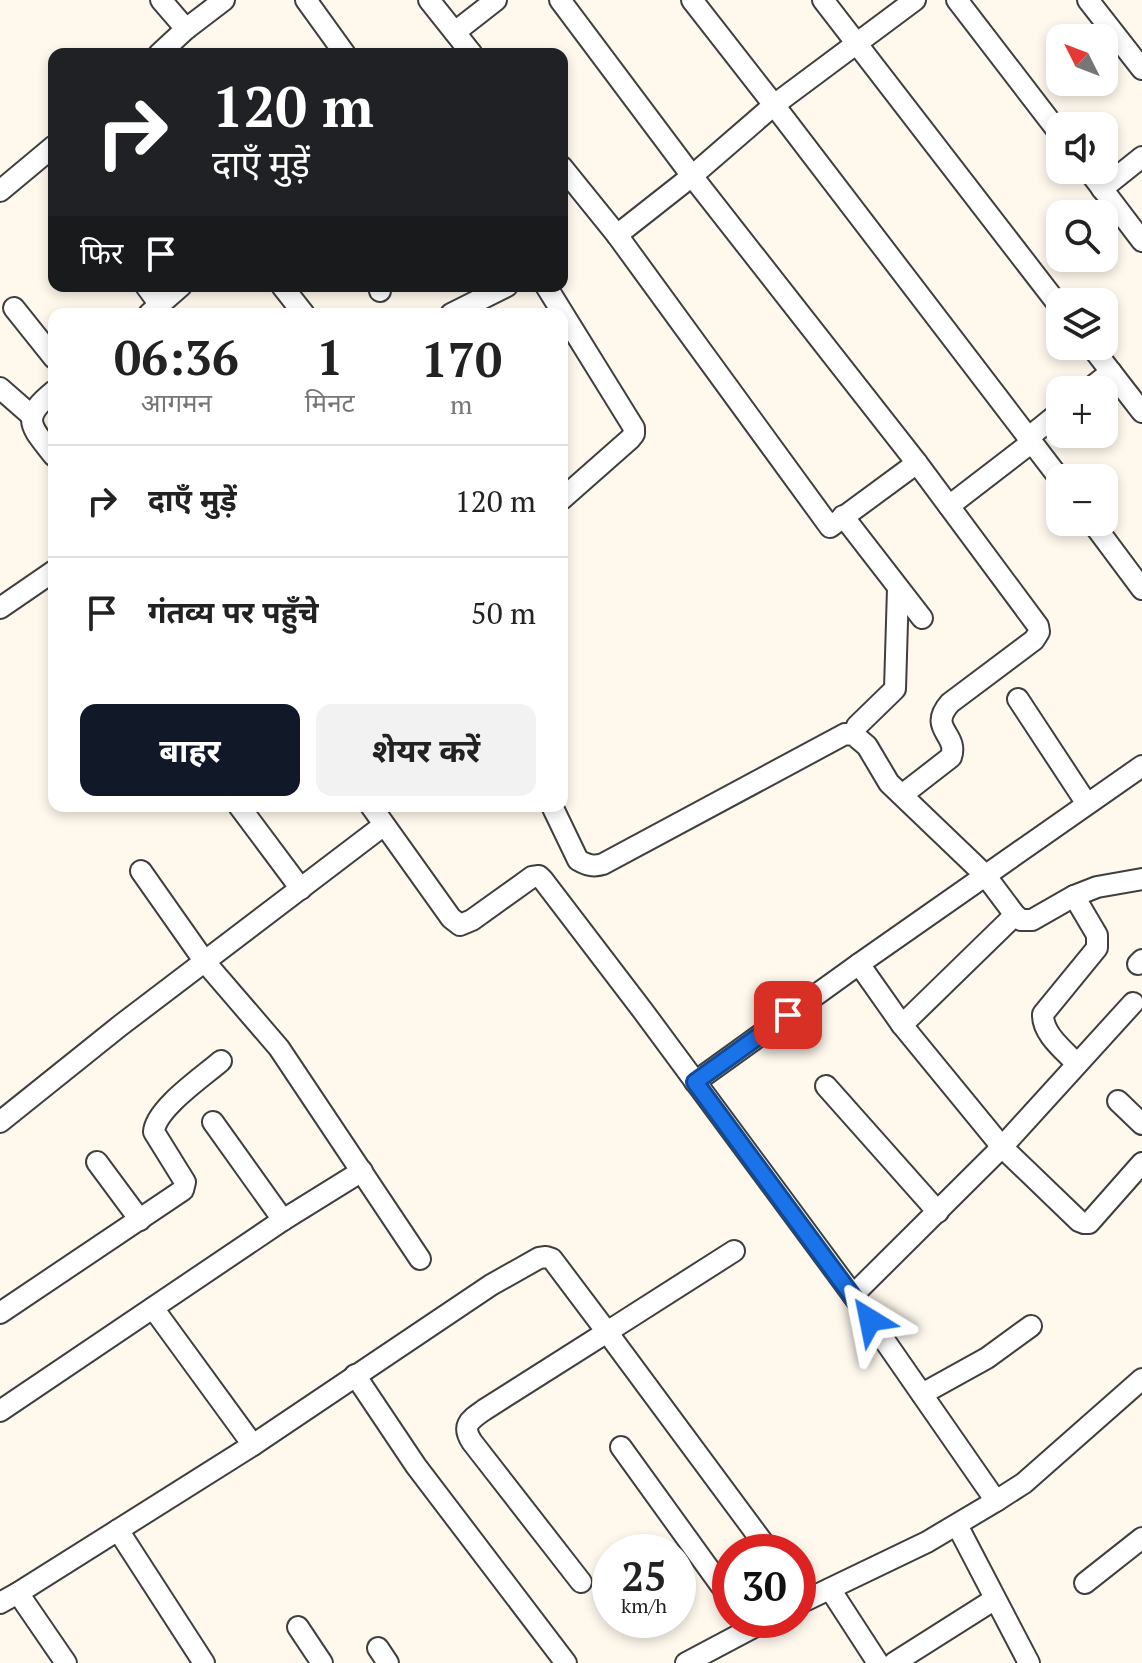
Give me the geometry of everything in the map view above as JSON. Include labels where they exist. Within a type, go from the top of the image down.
[{"type":"street","points":[[161,0],[186,29]]},
{"type":"street","points":[[165,48],[224,0]]},
{"type":"street","points":[[306,0],[341,48]]},
{"type":"street","points":[[429,0],[467,48]]},
{"type":"street","points":[[455,32],[496,0]]},
{"type":"street","points":[[560,0],[1034,619],[1039,632],[1034,640],[944,710],[941,724],[952,744],[951,757],[902,795]]},
{"type":"street","points":[[692,0],[1048,464]]},
{"type":"street","points":[[823,0],[1046,289]]},
{"type":"street","points":[[617,235],[774,105],[915,0]]},
{"type":"street","points":[[957,0],[1046,116]]},
{"type":"street","points":[[1088,0],[1142,69]]},
{"type":"street","points":[[0,191],[48,155]]},
{"type":"street","points":[[1102,189],[1142,157]]},
{"type":"street","points":[[568,177],[617,235],[830,527],[917,463]]},
{"type":"street","points":[[1098,184],[1142,241]]},
{"type":"street","points":[[155,308],[174,292]]},
{"type":"street","points":[[287,292],[299,308]]},
{"type":"street","points":[[463,308],[495,292]]},
{"type":"street","points":[[14,308],[48,350]]},
{"type":"street","points":[[568,322],[634,428],[634,434],[568,494]]},
{"type":"street","points":[[1102,360],[1142,412]]},
{"type":"street","points":[[1106,376],[1111,372]]},
{"type":"street","points":[[0,388],[32,416]]},
{"type":"street","points":[[48,396],[36,406],[32,416],[35,430],[48,448]]},
{"type":"street","points":[[949,506],[1046,425]]},
{"type":"street","points":[[843,516],[922,618]]},
{"type":"street","points":[[1102,536],[1142,589]]},
{"type":"street","points":[[0,608],[48,575]]},
{"type":"street","points":[[854,735],[857,726],[895,689],[898,588]]},
{"type":"street","points":[[1018,699],[1087,804]]},
{"type":"street","points":[[555,812],[578,860],[595,866],[603,864],[845,734],[854,735],[867,746],[889,783],[985,875],[1021,920],[1032,920],[1097,887],[1142,879]]},
{"type":"street","points":[[695,1082],[1142,766]]},
{"type":"street","points":[[243,812],[301,889]]},
{"type":"street","points":[[375,812],[451,918],[460,925],[472,920],[532,877],[539,876],[853,1295],[996,1501]]},
{"type":"street","points":[[0,1122],[109,1034],[384,825]]},
{"type":"street","points":[[141,871],[205,962],[279,1048],[420,1259]]},
{"type":"street","points":[[1074,896],[1097,935],[1097,948],[1043,1014],[1043,1022],[1077,1064]]},
{"type":"street","points":[[902,1025],[1015,915]]},
{"type":"street","points":[[859,964],[902,1025],[1002,1147],[1079,1221],[1089,1223],[1142,1163]]},
{"type":"street","points":[[853,1295],[1002,1147],[1133,1003]]},
{"type":"street","points":[[0,1313],[180,1193],[185,1182],[154,1132],[155,1123],[179,1097],[221,1061]]},
{"type":"street","points":[[826,1086],[938,1212]]},
{"type":"street","points":[[1118,1101],[1142,1124]]},
{"type":"street","points":[[213,1122],[283,1220]]},
{"type":"street","points":[[97,1162],[140,1220]]},
{"type":"street","points":[[0,1411],[283,1220],[362,1171]]},
{"type":"street","points":[[581,1582],[466,1434],[467,1427],[477,1415],[734,1251]]},
{"type":"street","points":[[66,1663],[9,1598],[253,1445],[491,1285],[539,1258],[552,1259],[757,1534]]},
{"type":"street","points":[[153,1308],[253,1445]]},
{"type":"street","points":[[922,1394],[987,1358],[1031,1326]]},
{"type":"street","points":[[355,1375],[416,1466],[566,1663]]},
{"type":"street","points":[[816,1593],[927,1542],[1024,1483],[1142,1379]]},
{"type":"street","points":[[621,1447],[712,1573]]},
{"type":"street","points":[[957,1525],[1029,1663]]},
{"type":"street","points":[[118,1530],[204,1663]]},
{"type":"street","points":[[1085,1583],[1142,1538]]},
{"type":"street","points":[[830,1589],[878,1663]]},
{"type":"street","points":[[894,1663],[995,1599]]},
{"type":"street","points":[[298,1627],[322,1663]]},
{"type":"street","points":[[689,1662],[730,1638]]},
{"type":"route","points":[[788,1015],[695,1082],[870,1320]]}]
